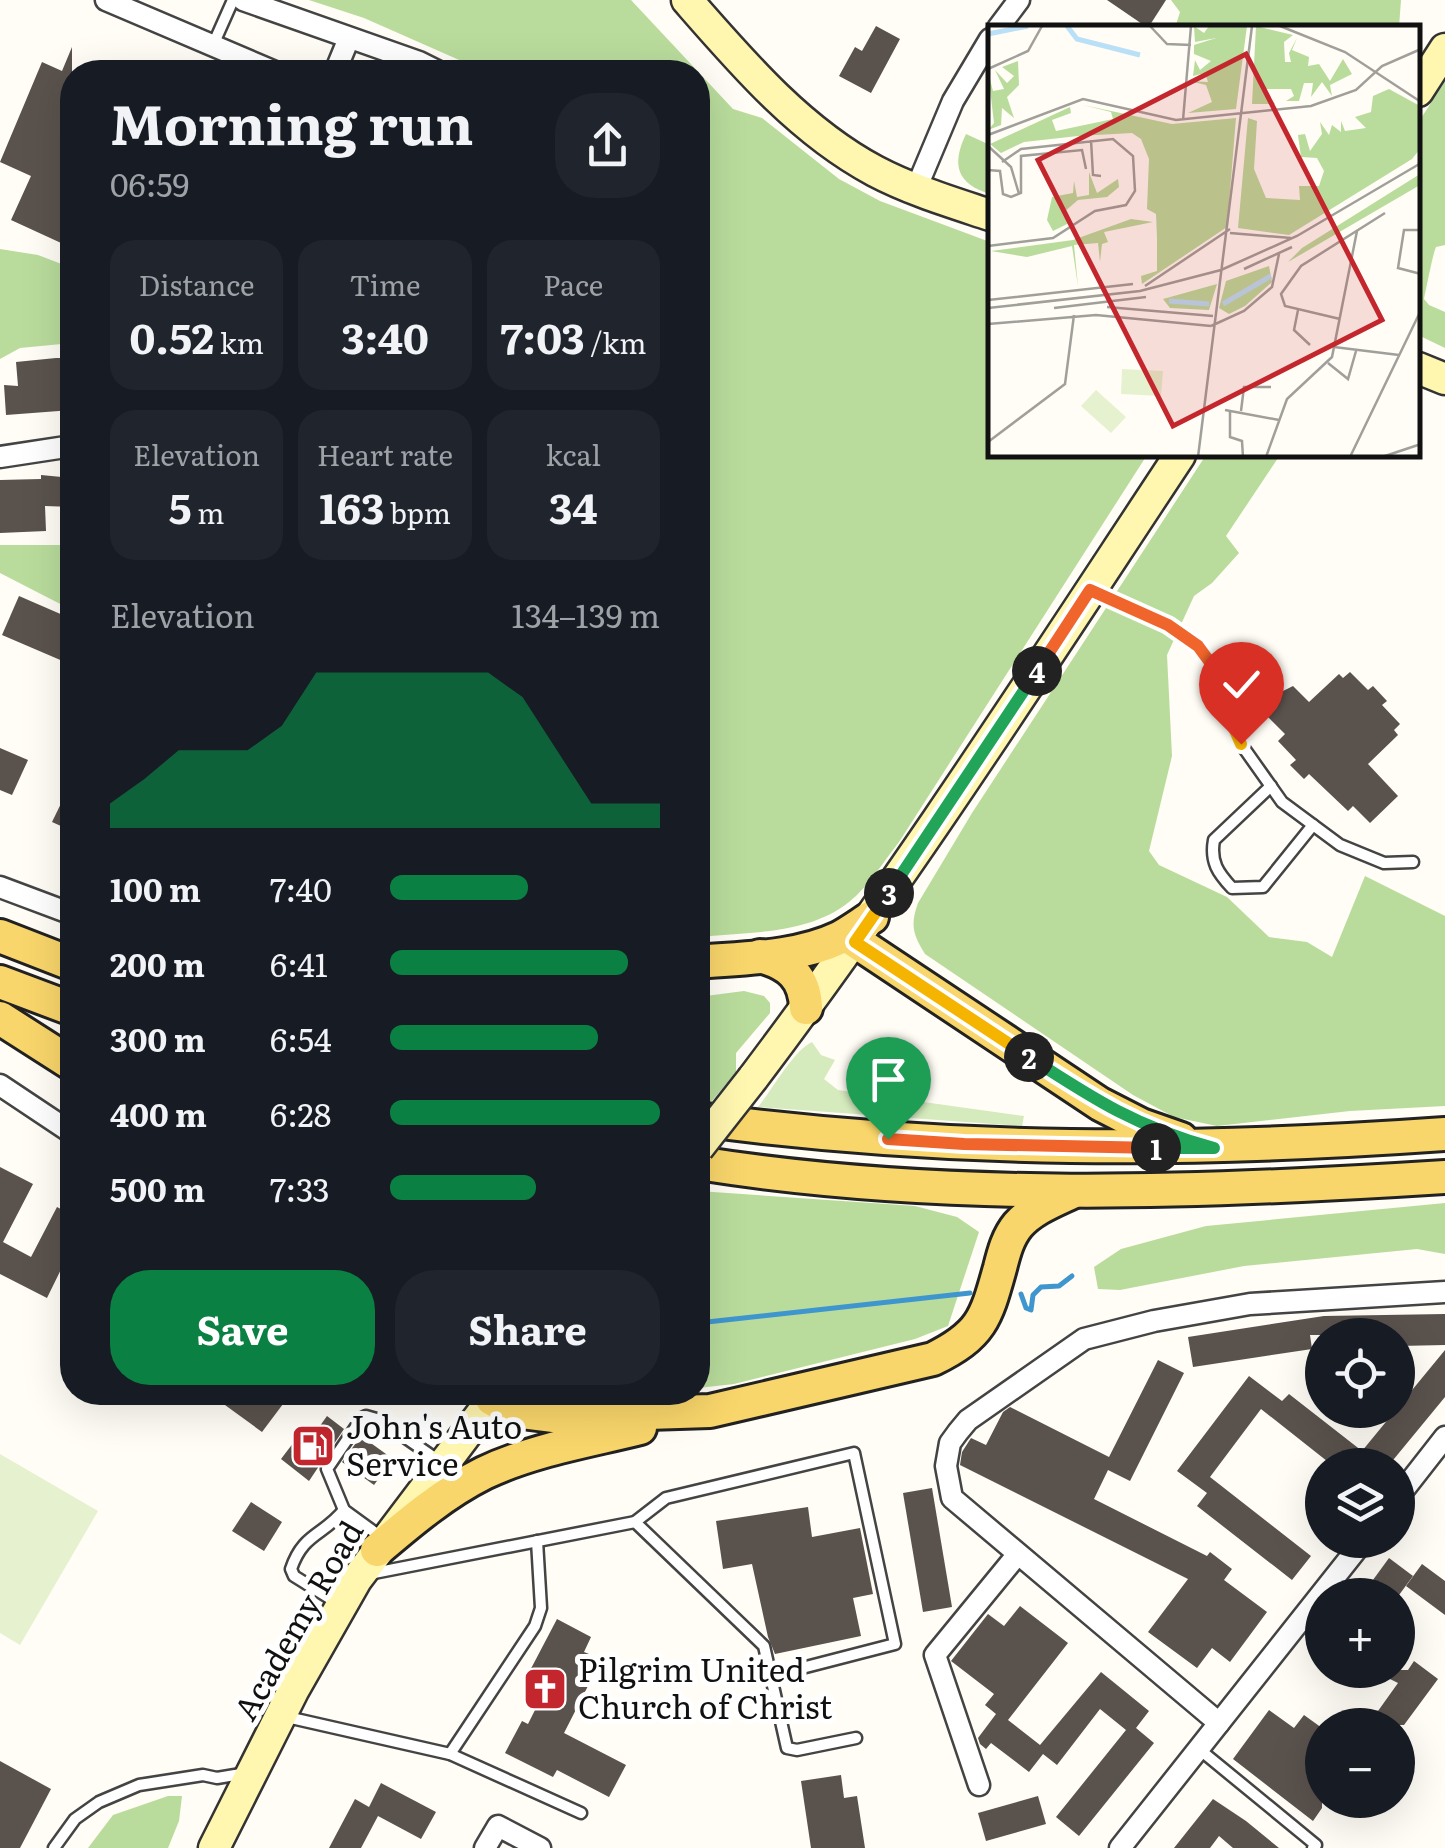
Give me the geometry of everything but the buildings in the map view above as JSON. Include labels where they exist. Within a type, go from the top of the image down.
[{"type":"main road","points":[[687,0],[735,55],[798,116],[849,155],[916,189],[988,215]]},
{"type":"main road","points":[[1420,88],[1445,49]]},
{"type":"main road","points":[[1420,369],[1445,379]]},
{"type":"main road","points":[[710,1133],[864,929],[1178,458]]},
{"type":"main road","points":[[710,961],[760,956],[864,929]]},
{"type":"main road","points":[[864,929],[1100,1104],[1141,1125],[1214,1148]]},
{"type":"main road","points":[[0,936],[60,959]]},
{"type":"main road","points":[[760,956],[786,965],[796,974],[806,991],[806,1008]]},
{"type":"main road","points":[[0,982],[60,1004]]},
{"type":"main road","points":[[0,1018],[60,1056]]},
{"type":"main road","points":[[710,1121],[813,1134],[964,1144],[1214,1148],[1445,1134]]},
{"type":"main road","points":[[710,1164],[940,1186],[1075,1191],[1190,1191],[1445,1176]]},
{"type":"main road","points":[[373,1555],[450,1493],[496,1468],[710,1411],[906,1368],[955,1348],[975,1332],[990,1302],[1014,1230],[1031,1213],[1075,1191]]},
{"type":"main road","name":"Academy Road","points":[[214,1848],[341,1605],[482,1405]]},
{"type":"main road","points":[[506,1405],[514,1410],[554,1416],[710,1411]]},
{"type":"main road","points":[[628,1405],[646,1413]]},
{"type":"street","points":[[106,0],[247,60]]},
{"type":"street","points":[[243,0],[412,60]]},
{"type":"street","points":[[1000,25],[1019,0]]},
{"type":"street","points":[[339,60],[348,38]]},
{"type":"street","points":[[916,189],[953,100],[988,42]]},
{"type":"street","points":[[0,456],[60,448]]},
{"type":"street","points":[[0,887],[60,910]]},
{"type":"street","points":[[0,1085],[60,1125]]},
{"type":"street","points":[[1219,1723],[952,1498],[946,1466],[950,1443],[968,1420],[1063,1352],[1108,1331],[1250,1304],[1445,1292]]},
{"type":"street","points":[[1415,1475],[1445,1437]]},
{"type":"street","points":[[980,1785],[935,1655],[1018,1555]]},
{"type":"street","points":[[1120,1848],[1350,1558]]},
{"type":"street","points":[[484,1848],[498,1826],[540,1848]]},
{"type":"lane","points":[[213,45],[233,0]]},
{"type":"lane","points":[[1090,590],[1168,625],[1198,646],[1223,680],[1227,712],[1241,744],[1282,802],[1340,844],[1384,863],[1413,862]]},
{"type":"lane","points":[[1271,786],[1214,840],[1216,871],[1232,888],[1263,887],[1313,825]]},
{"type":"lane","points":[[443,1464],[380,1420],[366,1416],[327,1469],[344,1510],[373,1555],[537,1541],[635,1522],[666,1498],[854,1454],[895,1644],[771,1676]]},
{"type":"lane","points":[[341,1605],[294,1576],[290,1569],[308,1536],[330,1528],[344,1510]]},
{"type":"lane","points":[[635,1522],[764,1646],[788,1748],[796,1750],[856,1738]]},
{"type":"lane","points":[[450,1754],[534,1626],[541,1608],[537,1541]]},
{"type":"lane","points":[[281,1716],[450,1754],[581,1813]]},
{"type":"lane","points":[[1199,1749],[1316,1845],[1313,1848]]},
{"type":"lane","points":[[54,1848],[74,1820],[99,1802],[139,1785],[253,1772]]},
{"type":"green space","points":[[309,0],[631,0],[687,60],[459,60],[364,18]]},
{"type":"green space","points":[[1171,0],[1401,0],[1399,25],[1176,25],[1180,12]]},
{"type":"green space","points":[[1445,81],[1445,245],[1436,247],[1424,299],[1445,312],[1445,348],[1420,336],[1420,120]]},
{"type":"green space","points":[[710,84],[733,109],[762,118],[839,179],[880,201],[988,241],[988,458],[1145,458],[899,842],[863,889],[833,913],[776,930],[710,936]]},
{"type":"green space","points":[[966,134],[988,144],[988,193],[970,185],[960,172],[961,145]]},
{"type":"green space","points":[[0,249],[38,255],[60,263],[60,344],[20,348],[0,359]]},
{"type":"green space","points":[[1204,458],[1278,458],[1226,536],[1239,553],[1212,583],[1194,596],[1167,655],[1172,756],[1149,851],[1159,865],[1227,897],[1269,937],[1307,942],[1332,957],[1365,876],[1445,916],[1445,1106],[1350,1111],[1217,1126],[1174,1117],[1133,1095],[925,954],[915,935],[918,903],[972,813]]},
{"type":"green space","points":[[0,545],[60,545],[60,604],[0,573]]},
{"type":"green space","points":[[744,991],[764,996],[770,1003],[770,1013],[736,1053],[736,1072],[711,1102],[710,1102],[710,995]]},
{"type":"green space","points":[[812,1042],[821,1055],[835,1060],[824,1079],[838,1090],[1024,1116],[1022,1126],[758,1107],[791,1062]]},
{"type":"green space","points":[[710,1192],[915,1206],[957,1217],[979,1232],[948,1326],[915,1339],[710,1387]]},
{"type":"green space","points":[[1445,1203],[1445,1254],[1417,1249],[1244,1266],[1120,1290],[1098,1289],[1094,1267],[1121,1249],[1206,1226]]},
{"type":"green space","points":[[0,1454],[98,1511],[20,1645],[0,1633]]},
{"type":"green space","points":[[168,1796],[182,1796],[179,1821],[168,1848],[88,1848],[113,1815]]},
{"type":"waterway","points":[[1021,1294],[1026,1308],[1031,1310],[1033,1295],[1041,1287],[1059,1286],[1072,1276]]},
{"type":"waterway","points":[[710,1322],[970,1293]]},
{"type":"place","name":"John's Auto Service","points":[[313,1446]]},
{"type":"place","name":"Pilgrim United Church of Christ","points":[[545,1689]]},
{"type":"route","points":[[888,1139],[1214,1148],[1141,1125],[1100,1104],[855,942],[1090,590],[1168,625],[1198,646],[1223,680],[1227,712],[1241,744]]}]
